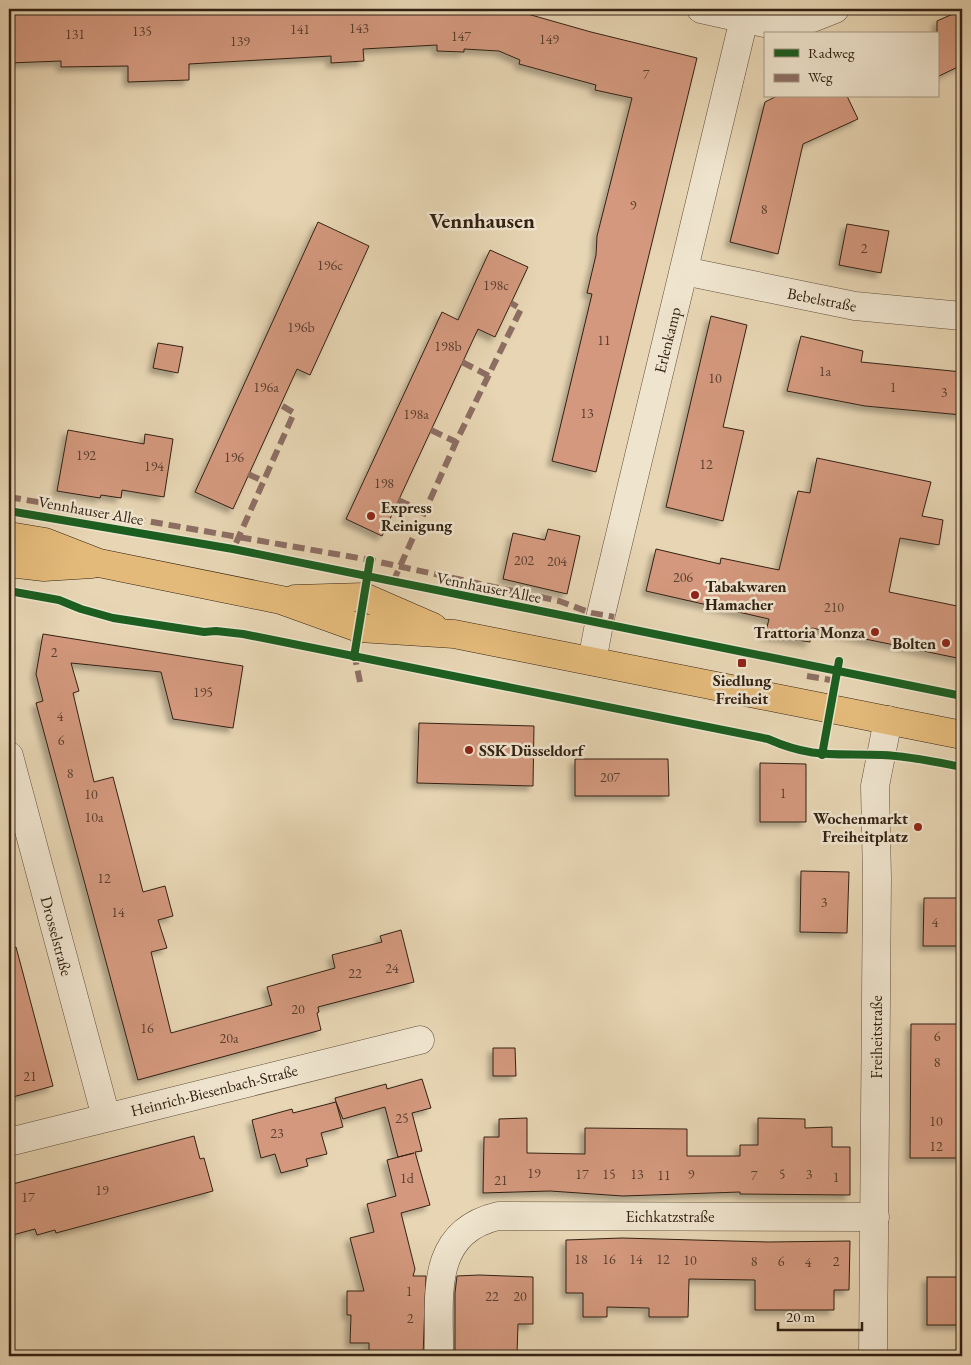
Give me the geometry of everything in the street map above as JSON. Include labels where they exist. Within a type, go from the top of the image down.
[{"type":"main road","points":[[9,536],[45,542],[99,563],[281,600],[359,628],[444,632],[962,735]]},
{"type":"main road","points":[[9,562],[44,567],[99,563]]},
{"type":"street","points":[[701,9],[769,24],[797,24],[834,9]]},
{"type":"street","name":"Erlenkamp","points":[[592,662],[603,605],[744,18]]},
{"type":"street","name":"Bebelstraße","points":[[684,271],[855,306],[962,316]]},
{"type":"street","name":"Freiheitstraße","points":[[873,1356],[877,888],[875,786],[888,720]]},
{"type":"street","name":"Drosselstraße","points":[[9,756],[106,1117]]},
{"type":"street","name":"Heinrich-Biesenbach-Straße","points":[[9,1142],[420,1040]]},
{"type":"street","name":"Eichkatzstraße","points":[[439,1356],[440,1270],[452,1243],[468,1229],[485,1219],[498,1216],[875,1217]]},
{"type":"building","points":[[54,9],[510,9],[591,32],[697,58],[596,472],[552,461],[592,294],[587,293],[596,255],[597,236],[632,98],[595,90],[596,85],[519,64],[520,60],[499,51],[464,49],[464,52],[437,51],[437,45],[363,49],[364,61],[331,63],[331,56],[189,64],[189,80],[128,82],[128,66],[61,67],[61,61],[9,63],[9,11]]},
{"type":"building","points":[[962,10],[962,65],[938,77],[938,32],[937,21]]},
{"type":"building","points":[[773,98],[848,98],[858,119],[803,144],[778,254],[730,242],[765,102]]},
{"type":"building","points":[[318,222],[369,246],[310,375],[297,369],[233,509],[195,492]]},
{"type":"building","points":[[847,224],[889,231],[881,273],[839,265]]},
{"type":"building","points":[[490,250],[528,267],[495,337],[478,329],[382,536],[346,519],[442,312],[458,320]]},
{"type":"building","points":[[711,316],[747,325],[723,427],[744,431],[723,521],[666,507]]},
{"type":"building","points":[[801,336],[863,351],[861,362],[962,372],[962,415],[865,406],[787,391]]},
{"type":"building","points":[[158,343],[183,347],[178,373],[153,368]]},
{"type":"building","points":[[68,430],[144,444],[145,434],[173,439],[164,497],[122,490],[121,498],[101,495],[100,498],[57,491]]},
{"type":"building","points":[[817,458],[931,482],[922,516],[943,520],[939,545],[900,538],[889,592],[962,607],[962,659],[812,628],[810,642],[765,635],[769,619],[646,591],[656,549],[720,564],[721,558],[779,570],[798,491],[810,493]]},
{"type":"building","points":[[548,529],[580,536],[567,594],[503,579],[513,533],[545,540]]},
{"type":"building","points":[[43,634],[243,666],[233,728],[173,719],[161,672],[71,663],[79,691],[73,693],[94,782],[113,777],[143,892],[165,886],[173,916],[158,920],[167,948],[151,952],[171,1033],[272,1005],[267,987],[335,968],[332,955],[382,942],[380,936],[401,930],[414,982],[318,1007],[319,1012],[317,1013],[321,1030],[138,1080],[36,703],[43,701],[36,674]]},
{"type":"building","points":[[419,723],[534,726],[533,786],[417,783]]},
{"type":"building","points":[[575,759],[668,759],[669,796],[575,796]]},
{"type":"building","points":[[760,763],[806,764],[806,822],[760,822]]},
{"type":"building","points":[[801,871],[849,872],[847,933],[800,932]]},
{"type":"building","points":[[924,898],[962,898],[962,946],[923,946]]},
{"type":"building","points":[[16,947],[53,1086],[9,1098],[9,948]]},
{"type":"building","points":[[911,1024],[962,1024],[962,1158],[910,1158]]},
{"type":"building","points":[[493,1048],[515,1048],[516,1076],[493,1076]]},
{"type":"building","points":[[422,1079],[431,1108],[412,1113],[422,1151],[415,1152],[430,1205],[401,1213],[415,1269],[413,1276],[426,1276],[423,1356],[369,1356],[369,1343],[350,1343],[351,1315],[347,1315],[347,1291],[364,1291],[350,1238],[374,1232],[367,1204],[396,1196],[387,1160],[414,1153],[398,1157],[385,1107],[343,1119],[335,1098],[386,1084],[387,1089]]},
{"type":"building","points":[[336,1102],[343,1127],[321,1133],[327,1154],[306,1159],[308,1166],[281,1173],[275,1154],[261,1158],[252,1120],[292,1109],[293,1113]]},
{"type":"building","points":[[527,1118],[527,1153],[585,1154],[585,1128],[687,1129],[687,1156],[740,1156],[740,1145],[758,1145],[758,1118],[805,1119],[805,1128],[832,1127],[832,1147],[850,1147],[850,1195],[740,1194],[740,1192],[623,1196],[550,1191],[483,1193],[484,1137],[499,1137],[499,1119]]},
{"type":"building","points":[[194,1136],[200,1159],[204,1158],[213,1191],[56,1233],[55,1230],[37,1235],[35,1229],[9,1236],[9,1185]]},
{"type":"building","points":[[622,1238],[768,1242],[850,1241],[849,1290],[834,1290],[834,1310],[755,1310],[755,1280],[689,1279],[688,1317],[649,1317],[649,1308],[607,1307],[607,1317],[583,1317],[583,1293],[566,1293],[566,1240]]},
{"type":"building","points":[[457,1276],[533,1277],[533,1324],[518,1324],[517,1354],[455,1354],[455,1293]]},
{"type":"building","points":[[927,1277],[962,1277],[962,1325],[927,1325]]},
{"type":"marked path","points":[[393,582],[456,442],[521,309],[511,303]]},
{"type":"marked path","points":[[462,362],[489,376]]},
{"type":"marked path","points":[[236,543],[294,413],[281,405]]},
{"type":"marked path","points":[[431,430],[456,442]]},
{"type":"marked path","points":[[248,474],[263,481]]},
{"type":"marked path","points":[[9,497],[370,560],[559,601],[591,613],[614,617]]},
{"type":"marked path","points":[[398,500],[425,512]]},
{"type":"marked path","points":[[354,653],[360,682]]},
{"type":"marked path","points":[[807,676],[836,681]]},
{"type":"cycle path","name":"Vennhauser Allee","points":[[9,511],[233,549],[962,696]]},
{"type":"cycle path","points":[[354,657],[370,560]]},
{"type":"cycle path","points":[[9,591],[59,600],[81,609],[113,618],[204,632],[216,631],[243,634],[768,739],[798,750],[824,754],[892,756],[962,767]]},
{"type":"cycle path","points":[[822,755],[839,661]]},
{"type":"place","name":"Express Reinigung","points":[[371,516]]},
{"type":"place","name":"Tabakwaren Hamacher","points":[[695,595]]},
{"type":"place","name":"Trattoria Monza","points":[[875,632]]},
{"type":"place","name":"Bolten","points":[[946,643]]},
{"type":"place","name":"Siedlung Freiheit","points":[[742,663]]},
{"type":"place","name":"SSK Düsseldorf","points":[[469,750]]},
{"type":"place","name":"Wochenmarkt Freiheitplatz","points":[[918,827]]},
{"type":"district","name":"Vennhausen","points":[[482,221]]}]
